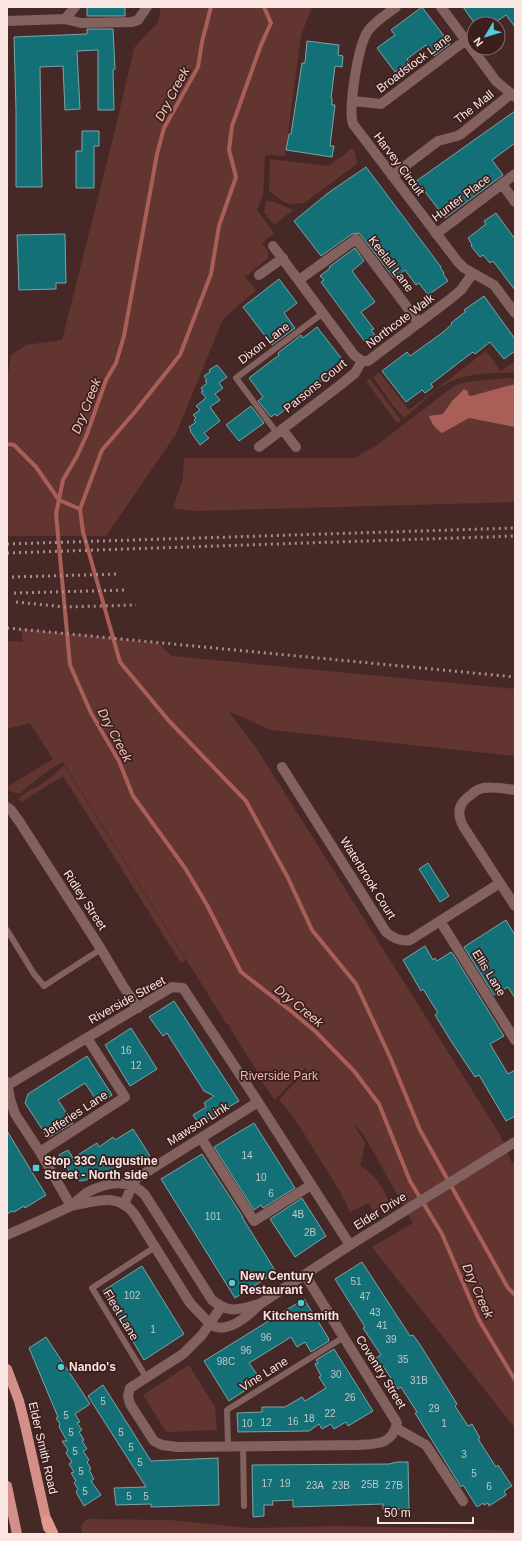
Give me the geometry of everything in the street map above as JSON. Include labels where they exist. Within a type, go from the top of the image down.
[{"type":"highway","points":[[47,1521],[53,1534]]},
{"type":"main road","name":"Elder Smith Road","points":[[7,1369],[19,1401],[49,1534]]},
{"type":"main road","points":[[7,1486],[17,1534]]},
{"type":"street","points":[[65,19],[75,7]]},
{"type":"street","points":[[7,21],[65,19],[81,23],[132,22],[138,20],[147,7]]},
{"type":"street","name":"Harvey Circuit","points":[[396,7],[372,26],[365,35],[360,51],[353,101],[351,118],[353,124],[458,262],[464,268],[494,285],[515,313]]},
{"type":"street","points":[[441,7],[466,40]]},
{"type":"street","name":"Broadstock Lane","points":[[353,101],[381,104],[466,40]]},
{"type":"street","points":[[478,56],[496,81],[513,95]]},
{"type":"street","name":"The Mall","points":[[392,176],[438,141],[458,136],[513,95]]},
{"type":"street","name":"Hunter Place","points":[[436,234],[515,174]]},
{"type":"street","points":[[502,184],[515,202]]},
{"type":"street","name":"Keelall Lane","points":[[299,280],[356,239],[420,323]]},
{"type":"street","name":"Northcote Walk","points":[[273,246],[354,355],[362,361],[368,361],[420,323],[455,295],[473,273]]},
{"type":"street","points":[[260,275],[282,258]]},
{"type":"street","name":"Parsons Court","points":[[259,446],[355,373],[362,361]]},
{"type":"street","name":"Parsons Court","points":[[280,431],[296,447]]},
{"type":"street","name":"Waterbrook Court","points":[[282,767],[386,932],[397,940],[410,940],[500,883]]},
{"type":"street","points":[[515,790],[489,787],[478,789],[462,802],[458,812],[463,826],[515,906]]},
{"type":"street","name":"Ridley Street","points":[[8,809],[102,949],[122,986],[138,1008]]},
{"type":"street","name":"Ellis Lane","points":[[440,921],[515,1040]]},
{"type":"street","name":"Riverside Street","points":[[7,1084],[172,987],[183,988],[350,1245]]},
{"type":"street","name":"Jefferies Lane","points":[[40,1152],[125,1097],[87,1038]]},
{"type":"street","points":[[7,1084],[15,1114],[40,1152],[71,1206]]},
{"type":"street","name":"Mawson Link","points":[[124,1205],[132,1185],[137,1178],[258,1102]]},
{"type":"street","points":[[201,1138],[254,1221],[311,1185]]},
{"type":"street","name":"Elder Drive","points":[[210,1324],[221,1328],[249,1315],[260,1304],[350,1245],[515,1142]]},
{"type":"street","points":[[71,1206],[88,1192],[117,1183],[132,1185],[139,1189],[145,1195],[212,1300],[221,1307]]},
{"type":"street","points":[[7,1235],[71,1206],[103,1200],[115,1200],[133,1212],[190,1303],[210,1324]]},
{"type":"street","name":"Coventry Street","points":[[221,1307],[202,1335],[183,1354],[130,1388],[128,1396],[130,1404],[154,1441],[162,1445],[177,1447],[376,1444],[384,1442],[390,1437],[396,1428],[397,1423],[305,1275]]},
{"type":"street","name":"Elder Drive","points":[[221,1307],[234,1310],[260,1304]]},
{"type":"street","points":[[396,1428],[426,1445],[463,1501]]},
{"type":"lane","name":"Dixon Lane","points":[[280,431],[236,378],[323,313]]},
{"type":"lane","points":[[7,930],[34,974],[44,986],[102,949]]},
{"type":"lane","name":"Fleet Lane","points":[[146,1377],[92,1288],[155,1247]]},
{"type":"lane","name":"Vine Lane","points":[[228,1446],[228,1410],[344,1337]]},
{"type":"lane","points":[[243,1446],[244,1506]]},
{"type":"green space","points":[[161,7],[312,7],[301,35],[285,156],[265,155],[263,196],[257,210],[274,233],[262,243],[268,251],[268,258],[245,277],[256,290],[223,319],[176,434],[106,536],[8,536],[7,381],[11,355],[26,345],[62,340],[134,48],[158,22]]},
{"type":"green space","points":[[352,148],[355,152],[357,164],[304,203],[291,204],[284,202],[269,191],[270,159],[328,166]]},
{"type":"green space","points":[[266,201],[275,202],[293,210],[274,225],[264,212]]},
{"type":"green space","points":[[486,351],[501,371],[515,361],[515,373],[477,374],[450,381],[432,393],[404,418],[391,403],[374,378],[374,376],[379,372],[409,410]]},
{"type":"green space","points":[[509,378],[515,378],[515,502],[194,511],[173,508],[183,478],[184,458],[354,458],[377,445],[454,386],[466,382]]},
{"type":"green space","points":[[370,379],[401,420],[397,423],[366,381]]},
{"type":"green space","name":"Riverside Park","points":[[21,629],[158,643],[172,656],[515,689],[515,756],[271,730],[228,711],[257,749],[499,1133],[512,1163],[515,1162],[515,1428],[372,1247],[413,1223],[364,1135],[352,1122],[365,1143],[360,1166],[375,1177],[390,1203],[374,1212],[368,1203],[350,1212],[338,1189],[290,1112],[279,1100],[307,1069],[305,1068],[275,1100],[257,1075],[258,1073],[229,1025],[226,1023],[63,762],[50,769],[20,793],[9,791],[7,787],[53,759],[30,723],[7,729],[7,641],[23,642]]},
{"type":"green space","points":[[64,765],[186,960],[181,963],[63,776],[21,802],[19,799],[46,781]]},
{"type":"green space","points":[[189,1365],[215,1407],[217,1430],[166,1432],[143,1395]]},
{"type":"green space","points":[[87,1519],[169,1520],[249,1528],[335,1526],[442,1528],[515,1531],[515,1534],[82,1534],[81,1526]]},
{"type":"shaded area","points":[[515,384],[515,427],[469,418],[442,433],[434,426],[430,419],[429,416],[443,414],[452,401],[464,389],[468,391],[468,395],[471,396]]},
{"type":"building","points":[[87,7],[125,7],[125,16],[87,16]]},
{"type":"building","points":[[422,7],[450,44],[434,56],[426,45],[407,59],[409,62],[395,72],[377,48],[395,35],[391,30]]},
{"type":"building","points":[[463,7],[515,7],[515,27],[506,15],[469,16]]},
{"type":"building","points":[[87,29],[113,29],[115,69],[113,70],[114,110],[98,110],[98,50],[77,51],[80,109],[65,110],[63,66],[40,67],[42,187],[16,187],[14,37],[87,34]]},
{"type":"building","points":[[307,41],[339,45],[338,55],[343,56],[342,67],[335,66],[331,98],[332,105],[335,105],[330,146],[334,146],[332,157],[286,150],[289,134],[291,134],[302,63],[305,63]]},
{"type":"building","points":[[515,111],[515,143],[492,160],[503,175],[445,218],[423,189],[421,190],[415,182]]},
{"type":"building","points":[[82,131],[99,131],[99,146],[94,146],[94,188],[76,188],[76,151],[82,151]]},
{"type":"building","points":[[366,167],[441,267],[444,273],[443,274],[448,281],[428,295],[419,283],[416,285],[405,270],[394,278],[359,233],[352,234],[321,256],[294,221],[328,193]]},
{"type":"building","points":[[496,213],[515,239],[515,290],[493,261],[490,263],[483,255],[480,257],[471,246],[472,245],[468,238],[486,224],[484,221]]},
{"type":"building","points":[[65,234],[66,283],[56,283],[56,289],[19,290],[17,235]]},
{"type":"building","points":[[355,248],[364,261],[352,271],[375,302],[361,312],[374,329],[371,330],[378,339],[368,346],[321,282],[324,280],[320,276],[330,268],[329,267]]},
{"type":"building","points":[[279,279],[297,303],[284,313],[295,328],[272,345],[243,307]]},
{"type":"building","points":[[484,296],[515,339],[515,351],[504,359],[490,342],[475,354],[473,352],[431,384],[433,387],[425,393],[422,390],[406,402],[382,371],[407,352],[410,356],[442,333],[452,324],[451,323],[465,312],[464,310]]},
{"type":"building","points":[[317,327],[345,363],[292,402],[293,403],[277,416],[275,414],[271,417],[258,401],[263,397],[249,378],[279,355],[278,353],[301,335],[303,338]]},
{"type":"building","points":[[217,365],[227,377],[219,383],[223,388],[215,394],[220,400],[210,407],[220,421],[204,433],[209,438],[200,445],[190,431],[191,430],[189,427],[196,422],[194,420],[196,418],[193,415],[200,410],[196,406],[206,398],[201,392],[203,391],[201,388],[207,383],[204,376],[210,372],[209,370]]},
{"type":"building","points":[[251,406],[264,423],[239,441],[226,425]]},
{"type":"building","points":[[428,863],[449,896],[440,902],[419,869]]},
{"type":"building","points":[[506,920],[515,935],[515,998],[508,987],[494,995],[464,947]]},
{"type":"building","points":[[425,946],[433,960],[435,958],[437,961],[451,952],[453,954],[504,1036],[490,1044],[508,1074],[515,1070],[515,1116],[506,1121],[479,1075],[475,1077],[451,1041],[435,1015],[438,1013],[423,989],[421,991],[403,960]]},
{"type":"building","points":[[174,1001],[239,1101],[199,1124],[193,1115],[206,1107],[204,1103],[214,1096],[204,1091],[167,1033],[163,1036],[149,1017]]},
{"type":"building","points":[[131,1028],[157,1069],[130,1086],[105,1045]]},
{"type":"building","points":[[87,1056],[112,1095],[99,1104],[85,1083],[58,1100],[73,1123],[48,1138],[25,1103],[28,1094]]},
{"type":"building","points":[[254,1123],[295,1188],[263,1208],[261,1205],[254,1210],[214,1147]]},
{"type":"building","points":[[133,1129],[150,1156],[86,1180],[80,1181],[73,1177],[59,1155],[68,1150],[73,1158],[97,1143],[99,1147],[113,1137],[115,1140]]},
{"type":"building","points":[[7,1131],[46,1195],[25,1208],[24,1206],[7,1214]]},
{"type":"building","points":[[202,1154],[243,1217],[276,1272],[235,1298],[161,1179]]},
{"type":"building","points":[[302,1198],[326,1236],[295,1257],[270,1219]]},
{"type":"building","points":[[362,1262],[410,1336],[413,1335],[419,1343],[457,1404],[455,1406],[468,1426],[472,1424],[480,1438],[478,1439],[496,1467],[498,1465],[512,1486],[504,1491],[506,1495],[489,1506],[488,1503],[484,1505],[483,1503],[477,1507],[463,1485],[461,1487],[415,1413],[417,1412],[401,1387],[398,1389],[376,1358],[381,1355],[363,1328],[365,1327],[335,1279]]},
{"type":"building","points":[[142,1266],[184,1334],[144,1360],[103,1291]]},
{"type":"building","points":[[304,1299],[329,1341],[311,1352],[305,1342],[297,1347],[291,1337],[249,1363],[261,1380],[229,1401],[204,1361]]},
{"type":"building","points":[[46,1337],[90,1404],[75,1414],[80,1422],[77,1423],[82,1430],[79,1432],[84,1440],[82,1441],[87,1449],[83,1451],[89,1460],[87,1462],[91,1469],[89,1470],[94,1479],[91,1481],[101,1495],[84,1506],[76,1492],[78,1489],[74,1483],[76,1481],[71,1473],[74,1472],[69,1464],[72,1462],[66,1453],[68,1450],[62,1441],[67,1441],[59,1427],[60,1424],[56,1418],[58,1417],[29,1348]]},
{"type":"building","points":[[334,1349],[373,1411],[348,1426],[346,1422],[334,1429],[331,1424],[322,1429],[319,1424],[309,1431],[238,1432],[237,1413],[262,1412],[262,1407],[285,1407],[302,1397],[305,1401],[326,1388],[319,1377],[321,1376],[315,1364],[318,1363],[316,1360]]},
{"type":"building","points":[[103,1385],[151,1461],[218,1458],[219,1505],[151,1507],[151,1504],[116,1505],[114,1488],[146,1487],[88,1396]]},
{"type":"building","points":[[408,1462],[409,1509],[383,1509],[383,1504],[293,1507],[293,1500],[272,1501],[273,1505],[264,1505],[264,1516],[253,1517],[252,1465],[389,1464]]},
{"type":"waterway","name":"Dry Creek","points":[[211,7],[202,42],[198,67],[164,128],[157,154],[124,336],[116,363],[106,380],[87,434],[77,456],[63,480],[56,514],[70,665],[91,713],[119,761],[133,796],[185,868],[207,905],[241,972],[316,1032],[354,1071],[379,1104],[410,1181],[442,1234],[479,1320],[515,1380]]},
{"type":"waterway","name":"Dry Creek","points":[[264,7],[271,23],[261,45],[232,126],[229,150],[236,177],[219,226],[211,274],[180,355],[134,413],[102,450],[80,509],[83,532],[120,662],[169,721],[246,801],[288,878],[312,930],[356,984],[390,1057],[420,1130],[508,1288],[515,1295]]},
{"type":"waterway","points":[[7,444],[14,445],[36,467],[59,500],[80,509]]},
{"type":"railway","points":[[7,544],[515,528]]},
{"type":"railway","points":[[7,553],[515,536]]},
{"type":"railway","points":[[12,577],[119,574]]},
{"type":"railway","points":[[14,593],[128,590]]},
{"type":"railway","points":[[16,602],[65,607],[136,605]]},
{"type":"railway","points":[[7,628],[515,677]]},
{"type":"place","name":"Stop 33C Augustine Street - North side","points":[[36,1168]]},
{"type":"place","name":"New Century Restaurant","points":[[232,1283]]},
{"type":"place","name":"Kitchensmith","points":[[301,1303]]},
{"type":"place","name":"Nando's","points":[[61,1367]]}]
